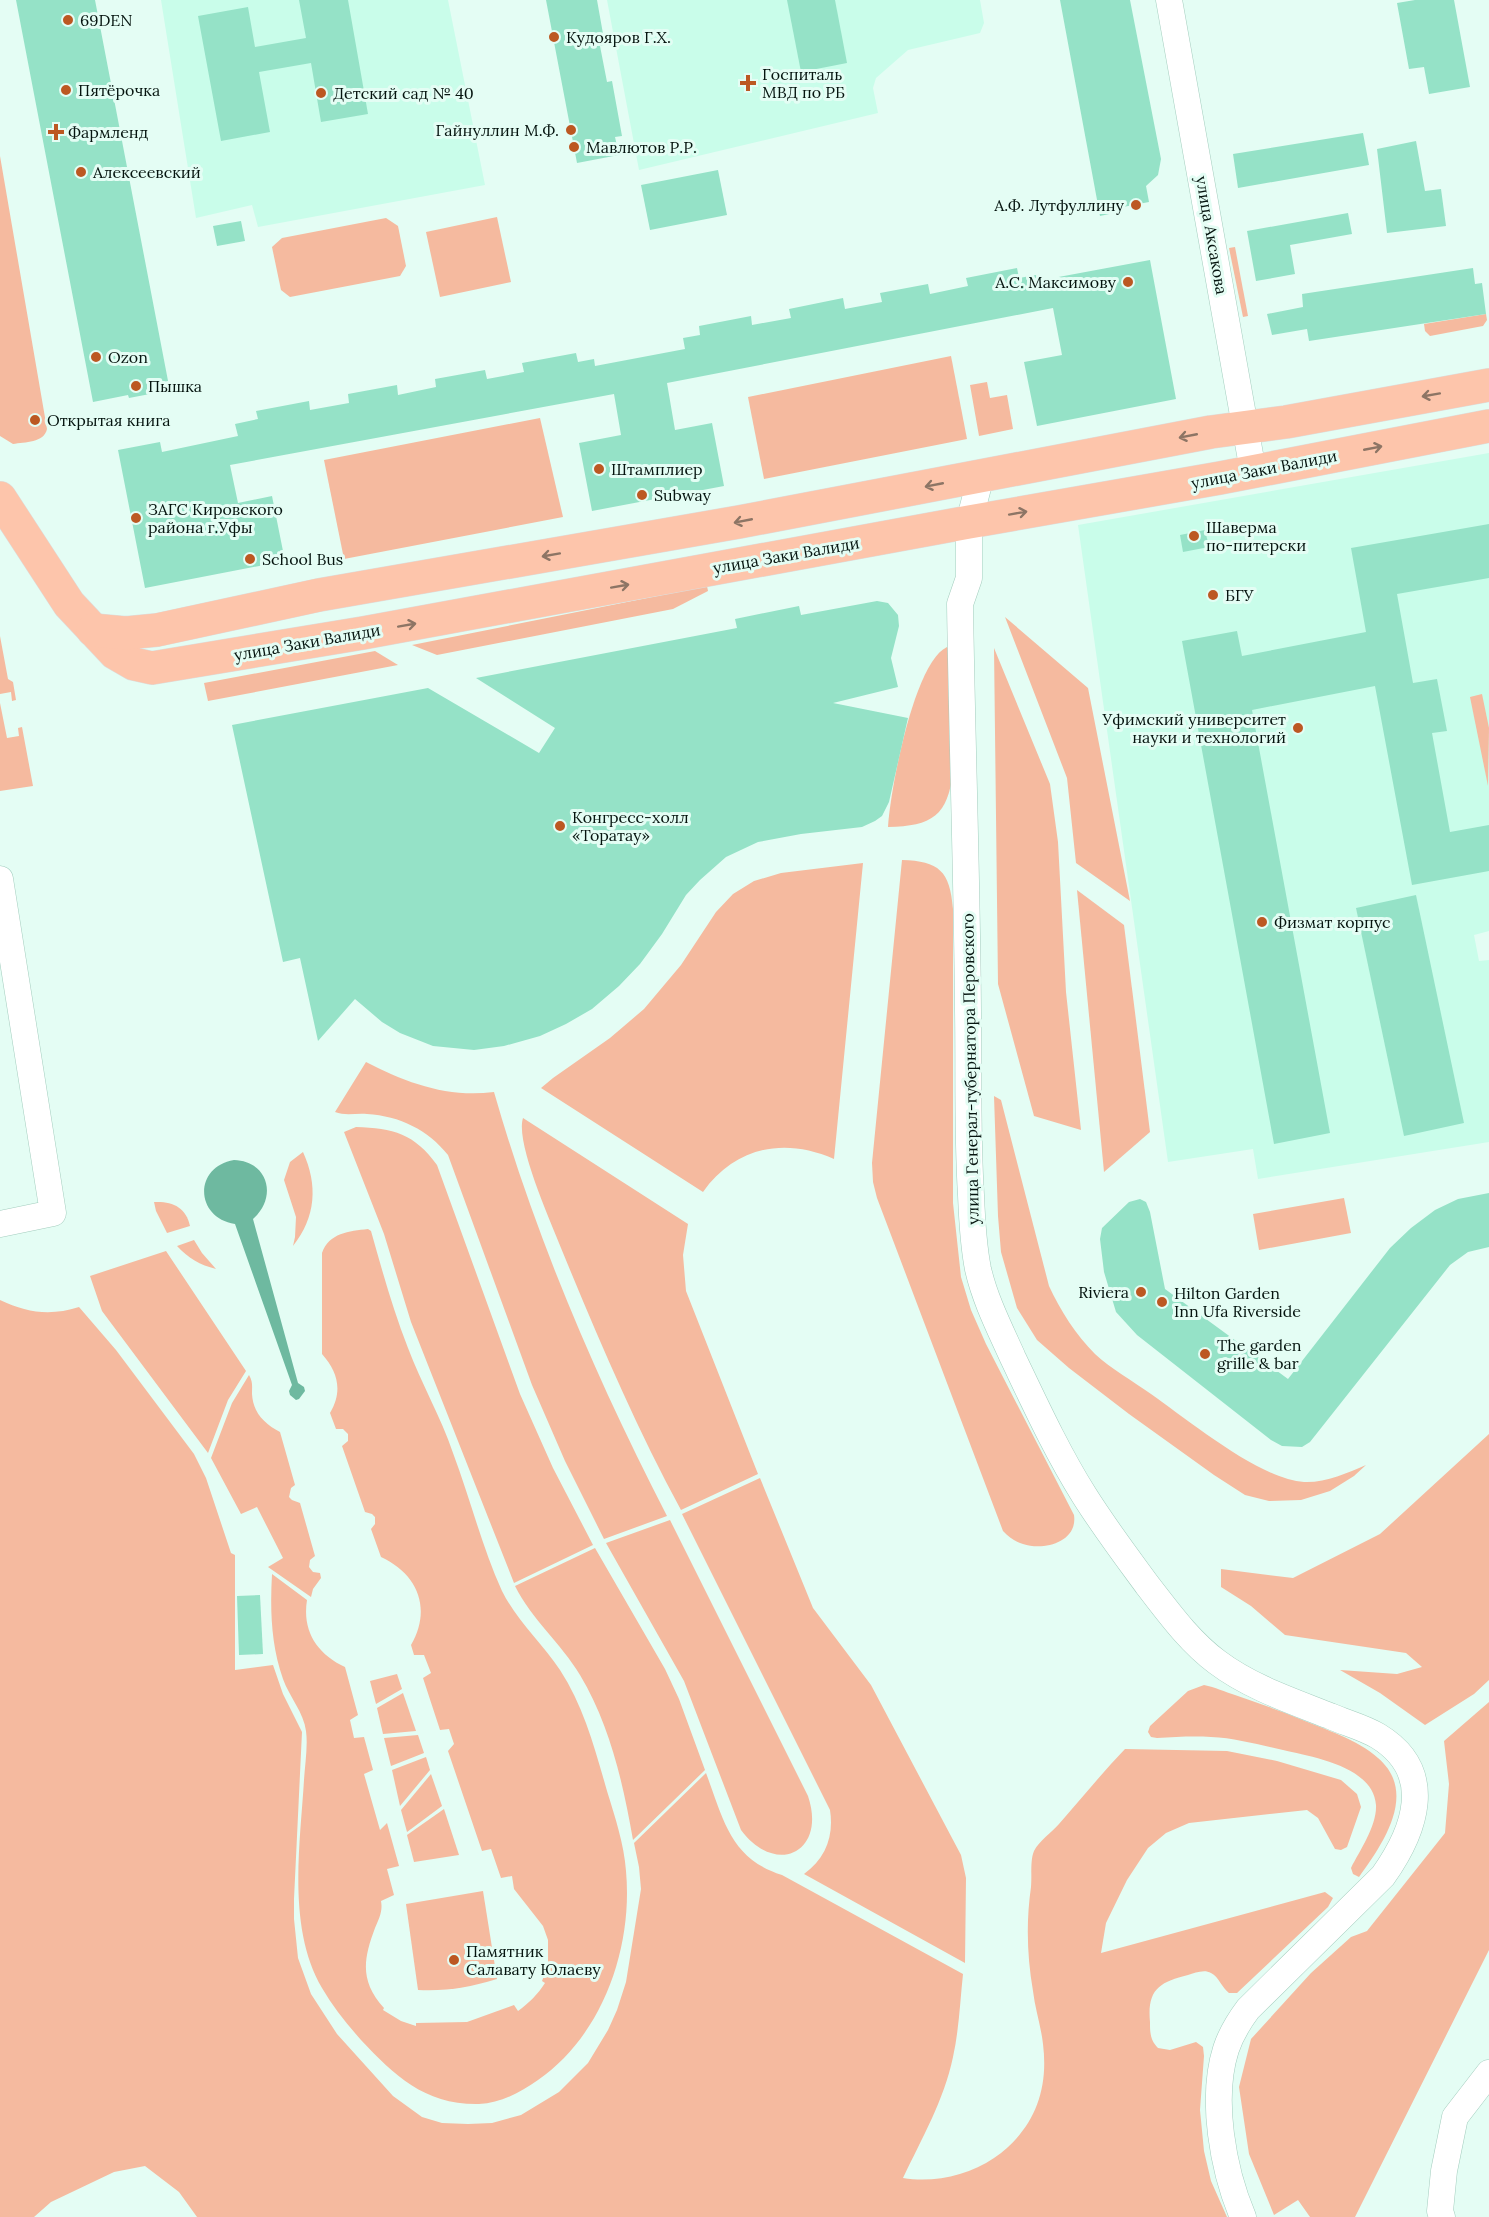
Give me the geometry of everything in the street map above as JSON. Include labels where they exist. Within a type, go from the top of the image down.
[{"type":"main road","points":[[93,630],[126,633],[156,630],[318,595],[739,522],[1211,432],[1246,428],[1489,385]]},
{"type":"main road","name":"улица Заки Валиди","points":[[0,498],[69,604],[125,660],[152,668],[363,633],[1220,478],[1489,426]]},
{"type":"street","name":"улица Аксакова","points":[[1169,0],[1253,471]]},
{"type":"street","name":"улица Генерал-губернатора Перовского","points":[[981,476],[969,522],[969,578],[960,604],[968,942],[969,1168],[974,1241],[984,1290],[1029,1392],[1069,1470],[1120,1549],[1188,1636],[1206,1654],[1235,1674],[1363,1728],[1387,1742],[1406,1763],[1416,1793],[1415,1808],[1409,1828],[1398,1853],[1383,1876],[1248,2009],[1232,2034],[1221,2072],[1220,2127],[1226,2167],[1244,2217]]},
{"type":"street","points":[[0,879],[53,1213],[0,1224]]},
{"type":"street","points":[[1442,2217],[1440,2211],[1444,2171],[1455,2116],[1489,2073]]},
{"type":"shaded area","name":"Детский сад № 40","points":[[161,0],[448,0],[485,185],[258,227],[252,205],[196,218]]},
{"type":"shaded area","name":"Госпиталь МВД по РБ","points":[[607,0],[980,0],[984,23],[980,33],[908,50],[876,78],[873,88],[878,113],[639,170]]},
{"type":"shaded area","points":[[0,156],[47,429],[45,434],[38,439],[13,444],[0,436]]},
{"type":"shaded area","points":[[497,217],[511,282],[440,297],[426,232]]},
{"type":"shaded area","points":[[386,218],[398,226],[406,266],[400,276],[290,297],[281,290],[272,247],[282,238]]},
{"type":"shaded area","points":[[1235,247],[1248,316],[1243,317],[1229,248]]},
{"type":"shaded area","points":[[1486,314],[1487,320],[1483,326],[1430,336],[1425,331],[1424,324]]},
{"type":"shaded area","points":[[951,356],[967,439],[764,479],[748,397]]},
{"type":"shaded area","points":[[987,382],[990,398],[1007,395],[1013,429],[979,436],[970,385]]},
{"type":"shaded area","points":[[540,418],[563,517],[344,559],[324,460]]},
{"type":"shaded area","name":"Уфимский университет науки и технологий","points":[[1489,453],[1489,931],[1474,935],[1479,961],[1489,960],[1489,1142],[1258,1179],[1253,1149],[1168,1162],[1078,525]]},
{"type":"shaded area","points":[[707,586],[708,591],[673,609],[437,655],[412,645]]},
{"type":"shaded area","points":[[1005,617],[1088,688],[1130,901],[1076,863],[1067,778]]},
{"type":"shaded area","points":[[0,636],[8,679],[13,682],[16,700],[12,701],[11,692],[0,694]]},
{"type":"shaded area","points":[[947,647],[949,649],[953,771],[947,799],[935,816],[927,821],[888,827],[893,786],[914,701],[924,676],[935,658]]},
{"type":"shaded area","points":[[994,648],[1050,784],[1058,842],[1066,992],[1081,1130],[1034,1116],[998,984]]},
{"type":"shaded area","points":[[375,651],[398,665],[208,701],[204,683]]},
{"type":"shaded area","points":[[1482,694],[1489,728],[1488,786],[1470,697]]},
{"type":"shaded area","points":[[0,703],[7,738],[19,736],[18,728],[22,727],[33,786],[0,791]]},
{"type":"shaded area","points":[[902,860],[934,866],[945,877],[949,885],[953,909],[953,1203],[961,1277],[971,1310],[986,1344],[1074,1515],[1071,1532],[1065,1538],[1049,1545],[1023,1544],[1012,1539],[1003,1531],[877,1198],[873,1182],[872,1163]]},
{"type":"shaded area","points":[[863,863],[834,1159],[815,1152],[797,1149],[762,1150],[730,1165],[703,1192],[541,1088],[610,1038],[644,1009],[681,965],[716,912],[733,894],[754,881],[781,873]]},
{"type":"shaded area","points":[[1077,890],[1124,925],[1150,1132],[1104,1172]]},
{"type":"shaded area","points":[[366,1062],[412,1082],[444,1091],[494,1092],[529,1201],[570,1308],[616,1413],[667,1516],[604,1539],[565,1461],[532,1385],[448,1155],[432,1138],[402,1121],[379,1115],[335,1112]]},
{"type":"shaded area","points":[[994,1096],[1001,1100],[1049,1286],[1069,1322],[1095,1354],[1204,1433],[1267,1471],[1287,1479],[1312,1482],[1336,1477],[1366,1465],[1354,1476],[1330,1491],[1301,1500],[1269,1501],[1245,1495],[1129,1414],[1037,1340],[1017,1308],[1001,1252]]},
{"type":"shaded area","points":[[523,1118],[688,1224],[683,1255],[686,1291],[758,1474],[681,1510],[618,1381],[535,1183],[524,1145]]},
{"type":"shaded area","points":[[356,1127],[381,1129],[402,1135],[420,1146],[437,1165],[520,1394],[553,1468],[593,1545],[514,1583],[411,1322],[384,1234],[344,1132]]},
{"type":"shaded area","points":[[303,1152],[311,1177],[312,1200],[306,1224],[293,1246],[296,1217],[284,1180],[290,1162]]},
{"type":"shaded area","points":[[234,1160],[246,1162],[255,1167],[262,1173],[266,1182],[265,1201],[253,1219],[298,1383],[304,1387],[305,1391],[296,1400],[290,1395],[292,1385],[235,1224],[222,1220],[206,1203],[204,1192],[211,1172]]},
{"type":"shaded area","points":[[1344,1198],[1351,1233],[1259,1250],[1253,1214]]},
{"type":"shaded area","points":[[154,1202],[177,1206],[185,1214],[190,1226],[167,1233]]},
{"type":"shaded area","points":[[368,1229],[371,1231],[403,1334],[448,1440],[502,1591],[515,1612],[560,1670],[582,1713],[616,1821],[625,1861],[627,1900],[624,1929],[609,1987],[596,2014],[580,2039],[561,2061],[525,2089],[495,2102],[460,2103],[427,2094],[412,2086],[386,2065],[345,2022],[322,1988],[311,1965],[300,1913],[299,1859],[307,1737],[305,1724],[283,1679],[276,1653],[271,1614],[272,1574],[307,1600],[307,1622],[314,1640],[319,1648],[335,1662],[345,1667],[358,1715],[350,1720],[354,1738],[364,1737],[373,1770],[364,1774],[380,1830],[387,1823],[399,1866],[387,1869],[394,1895],[381,1901],[380,1915],[366,1960],[367,1979],[376,1998],[384,2008],[383,2010],[401,2021],[416,2026],[416,2023],[467,2022],[514,2005],[518,2011],[545,1983],[542,1981],[548,1965],[548,1940],[543,1926],[514,1889],[512,1876],[501,1878],[491,1849],[482,1851],[448,1751],[454,1744],[449,1729],[440,1730],[423,1678],[431,1673],[424,1655],[414,1655],[411,1645],[420,1618],[418,1594],[404,1573],[381,1557],[371,1529],[375,1524],[375,1517],[365,1512],[342,1446],[348,1441],[348,1434],[343,1429],[336,1429],[330,1413],[336,1397],[337,1382],[332,1368],[322,1354],[322,1253],[329,1241],[340,1234]]},
{"type":"shaded area","points":[[194,1240],[216,1269],[195,1260],[177,1246]]},
{"type":"shaded area","points":[[166,1251],[246,1371],[228,1400],[208,1453],[102,1311],[90,1276]]},
{"type":"shaded area","points":[[0,1300],[39,1312],[59,1312],[79,1307],[116,1350],[194,1454],[206,1478],[231,1553],[235,1555],[235,1670],[273,1665],[283,1694],[302,1732],[294,1899],[298,1958],[311,1994],[337,2034],[393,2096],[422,2117],[442,2123],[468,2124],[492,2123],[521,2115],[559,2092],[588,2063],[608,2030],[626,1982],[641,1889],[634,1843],[706,1773],[731,1835],[751,1859],[963,1974],[957,2037],[949,2073],[932,2119],[903,2178],[926,2180],[962,2174],[994,2158],[1019,2136],[1035,2109],[1040,2094],[1044,2062],[1043,2044],[1028,1952],[1028,1913],[1034,1851],[1125,1749],[1227,1751],[1277,1761],[1341,1780],[1357,1794],[1361,1807],[1347,1847],[1341,1850],[1335,1849],[1318,1818],[1307,1810],[1189,1823],[1166,1833],[1148,1848],[1127,1880],[1106,1923],[1101,1953],[1325,1892],[1333,1898],[1328,1907],[1237,1993],[1229,1993],[1214,1975],[1202,1971],[1169,1981],[1157,1989],[1153,1995],[1150,2033],[1158,2048],[1170,2050],[1196,2042],[1203,2047],[1200,2110],[1204,2151],[1211,2181],[1227,2217],[197,2217],[179,2192],[145,2166],[114,2172],[51,2202],[34,2217],[0,2217]]},
{"type":"shaded area","points":[[249,1375],[257,1412],[269,1425],[280,1432],[295,1485],[291,1488],[289,1497],[300,1503],[315,1556],[310,1560],[309,1567],[313,1572],[320,1573],[321,1578],[313,1589],[311,1597],[268,1567],[283,1558],[257,1507],[241,1514],[211,1458],[232,1403]]},
{"type":"shaded area","points":[[1489,1434],[1489,1680],[1474,1694],[1425,1725],[1380,1693],[1340,1670],[1397,1674],[1422,1667],[1406,1653],[1285,1635],[1251,1606],[1221,1587],[1221,1569],[1293,1578],[1380,1534]]},
{"type":"shaded area","points":[[760,1478],[813,1608],[871,1685],[961,1855],[966,1878],[965,1963],[804,1874],[818,1861],[827,1846],[831,1829],[830,1810],[682,1514]]},
{"type":"shaded area","points":[[670,1520],[808,1796],[812,1815],[810,1832],[804,1844],[795,1852],[783,1855],[769,1852],[755,1844],[741,1830],[684,1681],[606,1543]]},
{"type":"shaded area","points":[[595,1548],[665,1669],[679,1699],[705,1770],[633,1840],[614,1755],[600,1714],[580,1675],[530,1610],[515,1586]]},
{"type":"shaded area","points":[[397,1674],[402,1689],[376,1704],[370,1681]]},
{"type":"shaded area","points":[[1204,1685],[1276,1710],[1361,1745],[1378,1758],[1390,1772],[1396,1787],[1396,1803],[1392,1819],[1386,1835],[1359,1877],[1353,1874],[1351,1868],[1371,1829],[1376,1805],[1372,1792],[1353,1772],[1324,1760],[1238,1740],[1204,1737],[1151,1737],[1148,1732],[1150,1726],[1188,1691]]},
{"type":"shaded area","points":[[403,1693],[416,1731],[383,1734],[377,1708]]},
{"type":"shaded area","points":[[1489,1702],[1489,1950],[1355,2217],[1310,2217],[1298,2200],[1274,2215],[1249,2154],[1239,2087],[1251,2039],[1311,1973],[1351,1937],[1367,1931],[1445,1833],[1449,1784],[1444,1741]]},
{"type":"shaded area","points":[[418,1735],[424,1753],[391,1766],[384,1738]]},
{"type":"shaded area","points":[[426,1757],[430,1770],[400,1806],[392,1770]]},
{"type":"shaded area","points":[[431,1774],[442,1806],[407,1832],[401,1810]]},
{"type":"shaded area","points":[[444,1809],[459,1855],[414,1862],[407,1835]]},
{"type":"shaded area","points":[[483,1891],[497,1979],[458,1988],[418,1990],[406,1904]]},
{"type":"building","points":[[16,0],[95,0],[169,386],[149,390],[150,394],[129,398],[128,395],[93,402]]},
{"type":"building","points":[[299,0],[348,0],[368,114],[321,122],[311,63],[259,72],[270,132],[221,141],[198,16],[248,7],[255,47],[306,38]]},
{"type":"building","points":[[546,0],[597,0],[605,45],[600,46],[607,82],[612,81],[622,136],[615,137],[619,155],[577,163]]},
{"type":"building","points":[[787,0],[835,0],[847,63],[801,72]]},
{"type":"building","points":[[1060,0],[1130,0],[1161,159],[1158,175],[1146,186],[1149,202],[1123,207],[1123,211],[1100,216]]},
{"type":"building","points":[[1415,0],[1454,0],[1470,87],[1429,94],[1424,67],[1409,69],[1397,3]]},
{"type":"building","points":[[1363,133],[1369,165],[1238,188],[1233,154]]},
{"type":"building","points":[[1416,141],[1425,191],[1441,189],[1446,226],[1387,233],[1377,149]]},
{"type":"building","points":[[718,170],[727,215],[650,230],[641,185]]},
{"type":"building","points":[[1348,213],[1352,234],[1290,245],[1295,274],[1256,281],[1247,231]]},
{"type":"building","points":[[241,221],[245,241],[217,246],[213,226]]},
{"type":"building","points":[[1150,260],[1176,399],[1037,426],[1024,362],[1062,355],[1053,308],[667,383],[675,430],[712,423],[724,486],[592,511],[579,443],[621,435],[614,394],[230,465],[238,503],[272,496],[285,561],[145,588],[118,450],[160,442],[162,452],[238,436],[235,424],[258,419],[256,411],[309,401],[310,410],[349,403],[348,394],[397,385],[398,395],[436,387],[435,379],[485,370],[487,379],[524,372],[522,363],[576,353],[578,362],[594,359],[595,366],[685,349],[683,338],[700,335],[699,326],[751,316],[752,325],[791,318],[789,309],[843,298],[845,309],[882,302],[880,293],[928,284],[930,294],[968,286],[966,278],[1017,268],[1019,278],[1036,275],[1037,281]]},
{"type":"building","points":[[1473,268],[1475,284],[1482,283],[1486,314],[1309,341],[1307,329],[1272,335],[1267,314],[1303,307],[1302,294]]},
{"type":"building","points":[[1489,524],[1489,578],[1397,594],[1413,683],[1437,679],[1447,731],[1432,733],[1450,832],[1489,825],[1489,871],[1412,885],[1375,686],[1252,710],[1330,1133],[1274,1144],[1182,641],[1237,631],[1242,656],[1366,632],[1351,548]]},
{"type":"building","points":[[1205,530],[1209,547],[1183,552],[1180,535]]},
{"type":"building","name":"Конгресс-холл «Торатау»","points":[[877,601],[888,603],[898,615],[899,626],[891,658],[898,687],[833,703],[908,718],[889,802],[882,816],[862,827],[758,842],[726,857],[686,895],[640,964],[619,986],[592,1009],[540,1036],[504,1046],[474,1050],[433,1046],[400,1033],[382,1022],[355,999],[318,1041],[300,958],[283,962],[232,725],[428,688],[539,753],[555,728],[476,678],[737,628],[735,619],[799,606],[801,615]]},
{"type":"building","points":[[1416,895],[1464,1123],[1404,1136],[1356,908]]},
{"type":"building","points":[[1489,1193],[1489,1247],[1468,1252],[1450,1265],[1310,1442],[1302,1447],[1282,1446],[1271,1440],[1137,1335],[1116,1312],[1104,1272],[1100,1239],[1102,1228],[1129,1202],[1140,1199],[1146,1202],[1165,1289],[1288,1379],[1390,1248],[1411,1228],[1435,1210],[1458,1199]]},
{"type":"building","points":[[260,1595],[263,1654],[239,1655],[237,1596]]},
{"type":"place","name":"69DEN","points":[[68,20]]},
{"type":"place","name":"Кудояров Г.Х.","points":[[554,37]]},
{"type":"place","name":"Госпиталь МВД по РБ","points":[[748,83]]},
{"type":"place","name":"Пятёрочка","points":[[66,90]]},
{"type":"place","name":"Детский сад № 40","points":[[321,93]]},
{"type":"place","name":"Гайнуллин М.Ф.","points":[[571,130]]},
{"type":"place","name":"Фармленд","points":[[56,132]]},
{"type":"place","name":"Мавлютов Р.Р.","points":[[574,147]]},
{"type":"place","name":"Алексеевский","points":[[81,172]]},
{"type":"place","name":"А.Ф. Лутфуллину","points":[[1136,205]]},
{"type":"place","name":"А.С. Максимову","points":[[1128,282]]},
{"type":"place","name":"Ozon","points":[[96,357]]},
{"type":"place","name":"Пышка","points":[[136,386]]},
{"type":"place","name":"Открытая книга","points":[[35,420]]},
{"type":"place","name":"Штамплиер","points":[[599,469]]},
{"type":"place","name":"Subway","points":[[642,495]]},
{"type":"place","name":"ЗАГС Кировского района г.Уфы","points":[[136,518]]},
{"type":"place","name":"Шаверма по-питерски","points":[[1194,536]]},
{"type":"place","name":"School Bus","points":[[250,559]]},
{"type":"place","name":"БГУ","points":[[1213,595]]},
{"type":"place","name":"Уфимский университет науки и технологий","points":[[1298,728]]},
{"type":"place","name":"Конгресс-холл «Торатау»","points":[[560,826]]},
{"type":"place","name":"Физмат корпус","points":[[1262,922]]},
{"type":"place","name":"Riviera","points":[[1141,1292]]},
{"type":"place","name":"Hilton Garden Inn Ufa Riverside","points":[[1162,1302]]},
{"type":"place","name":"The garden grille & bar","points":[[1205,1354]]},
{"type":"place","name":"Памятник Салавату Юлаеву","points":[[454,1960]]}]
